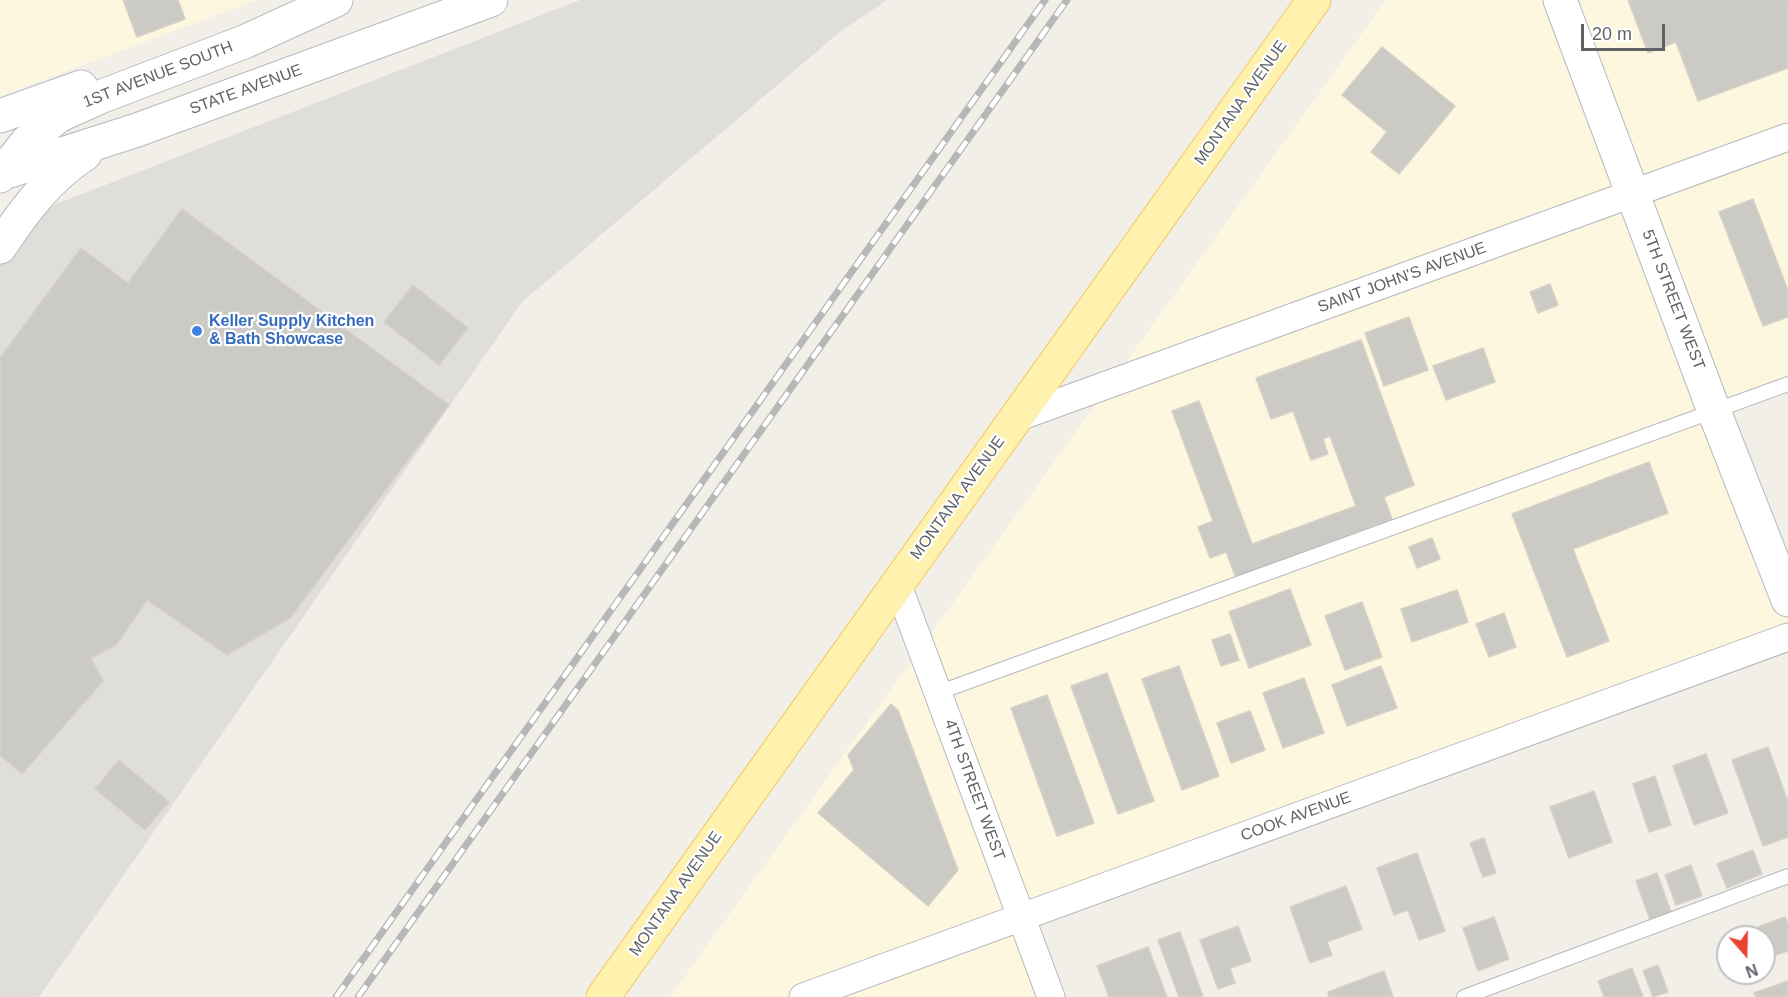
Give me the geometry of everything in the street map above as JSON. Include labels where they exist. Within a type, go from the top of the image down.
[{"type":"main road","points":[[1258,79],[1275,36],[1283,0]]},
{"type":"main road","name":"MONTANA AVENUE","points":[[603,997],[1314,0]]},
{"type":"street","points":[[0,116],[322,0]]},
{"type":"street","name":"1ST AVENUE SOUTH","points":[[1,175],[27,142],[58,116],[100,97],[244,42],[336,0]]},
{"type":"street","name":"STATE AVENUE","points":[[1,175],[111,138],[491,0]]},
{"type":"street","name":"5TH STREET WEST","points":[[1560,0],[1714,411],[1788,600]]},
{"type":"street","name":"SAINT JOHN'S AVENUE","points":[[1016,418],[1788,137]]},
{"type":"street","points":[[0,247],[22,213],[55,177],[80,157],[111,138]]},
{"type":"street","name":"4TH STREET WEST","points":[[897,583],[1051,997]]},
{"type":"street","name":"COOK AVENUE","points":[[803,997],[1788,637]]},
{"type":"lane","points":[[938,693],[1788,384]]},
{"type":"lane","points":[[1464,997],[1788,876]]},
{"type":"shaded area","points":[[0,0],[257,0],[0,96]]},
{"type":"shaded area","points":[[580,0],[887,0],[841,31],[522,302],[39,997],[0,997],[0,226]]},
{"type":"shaded area","points":[[1386,0],[1788,0],[1788,384],[1715,412],[1788,600],[1788,637],[1021,918],[1051,997],[670,997]]},
{"type":"building","points":[[123,0],[178,0],[185,19],[137,37]]},
{"type":"building","points":[[1628,0],[1788,0],[1788,68],[1698,101],[1676,42],[1648,53]]},
{"type":"building","points":[[1382,47],[1455,106],[1399,174],[1371,152],[1387,132],[1342,95]]},
{"type":"building","points":[[1753,199],[1788,290],[1788,317],[1763,326],[1719,212]]},
{"type":"building","points":[[182,209],[449,405],[290,618],[227,655],[147,600],[117,644],[91,658],[103,681],[22,774],[0,755],[0,358],[81,248],[128,283]]},
{"type":"building","points":[[1550,284],[1558,305],[1538,313],[1530,292]]},
{"type":"building","points":[[413,285],[468,328],[439,365],[384,322]]},
{"type":"building","points":[[1409,317],[1428,370],[1384,386],[1365,333]]},
{"type":"building","points":[[1361,340],[1414,485],[1384,497],[1392,519],[1236,578],[1226,552],[1210,558],[1198,527],[1213,521],[1172,411],[1199,401],[1252,544],[1356,506],[1330,436],[1323,439],[1328,454],[1311,460],[1293,411],[1271,419],[1256,378]]},
{"type":"building","points":[[1483,348],[1495,382],[1446,400],[1433,366]]},
{"type":"building","points":[[1649,462],[1668,513],[1573,549],[1609,641],[1567,657],[1512,514]]},
{"type":"building","points":[[1432,538],[1440,559],[1417,568],[1409,547]]},
{"type":"building","points":[[1290,589],[1311,645],[1249,668],[1229,612]]},
{"type":"building","points":[[1457,590],[1468,622],[1412,642],[1401,609]]},
{"type":"building","points":[[1362,602],[1382,657],[1345,670],[1325,616]]},
{"type":"building","points":[[1504,613],[1516,647],[1489,657],[1476,624]]},
{"type":"building","points":[[1230,634],[1239,660],[1221,666],[1212,640]]},
{"type":"building","points":[[1179,666],[1219,776],[1182,790],[1142,679]]},
{"type":"building","points":[[1381,666],[1397,708],[1347,726],[1332,685]]},
{"type":"building","points":[[1107,673],[1154,801],[1118,814],[1071,686]]},
{"type":"building","points":[[1304,678],[1324,733],[1283,748],[1263,693]]},
{"type":"building","points":[[1047,695],[1094,823],[1057,836],[1011,708]]},
{"type":"building","points":[[891,704],[898,710],[958,870],[928,906],[818,813],[854,770],[848,755]]},
{"type":"building","points":[[1250,711],[1265,750],[1231,763],[1217,723]]},
{"type":"building","points":[[1768,747],[1788,802],[1788,837],[1763,846],[1732,760]]},
{"type":"building","points":[[1706,754],[1728,813],[1694,825],[1673,766]]},
{"type":"building","points":[[119,760],[169,802],[145,830],[95,789]]},
{"type":"building","points":[[1655,776],[1671,825],[1649,832],[1633,784]]},
{"type":"building","points":[[1594,791],[1612,842],[1569,858],[1550,807]]},
{"type":"building","points":[[1484,838],[1496,873],[1483,877],[1470,843]]},
{"type":"building","points":[[1753,850],[1762,874],[1727,888],[1717,864]]},
{"type":"building","points":[[1417,853],[1445,931],[1419,940],[1408,910],[1394,915],[1377,868]]},
{"type":"building","points":[[1691,865],[1702,896],[1676,905],[1665,875]]},
{"type":"building","points":[[1657,873],[1671,912],[1650,920],[1636,881]]},
{"type":"building","points":[[1346,886],[1362,929],[1327,942],[1332,955],[1310,963],[1290,907]]},
{"type":"building","points":[[1494,917],[1509,959],[1478,971],[1463,928]]},
{"type":"building","points":[[1785,917],[1788,925],[1788,951],[1776,955],[1776,925],[1763,925]]},
{"type":"building","points":[[1238,926],[1251,961],[1230,968],[1235,983],[1218,989],[1200,940]]},
{"type":"building","points":[[1180,932],[1203,997],[1179,997],[1158,940]]},
{"type":"building","points":[[1148,947],[1167,997],[1109,997],[1097,966]]},
{"type":"building","points":[[1658,965],[1668,992],[1653,997],[1643,971]]},
{"type":"building","points":[[1632,968],[1643,997],[1604,997],[1598,981]]},
{"type":"building","points":[[1384,971],[1393,997],[1329,997],[1328,992]]},
{"type":"building","points":[[1788,981],[1788,997],[1756,997],[1754,993]]},
{"type":"railway","points":[[336,997],[1045,0]]},
{"type":"railway","points":[[358,997],[1067,0]]},
{"type":"place","name":"Keller Supply Kitchen & Bath Showcase","points":[[197,331]]}]
